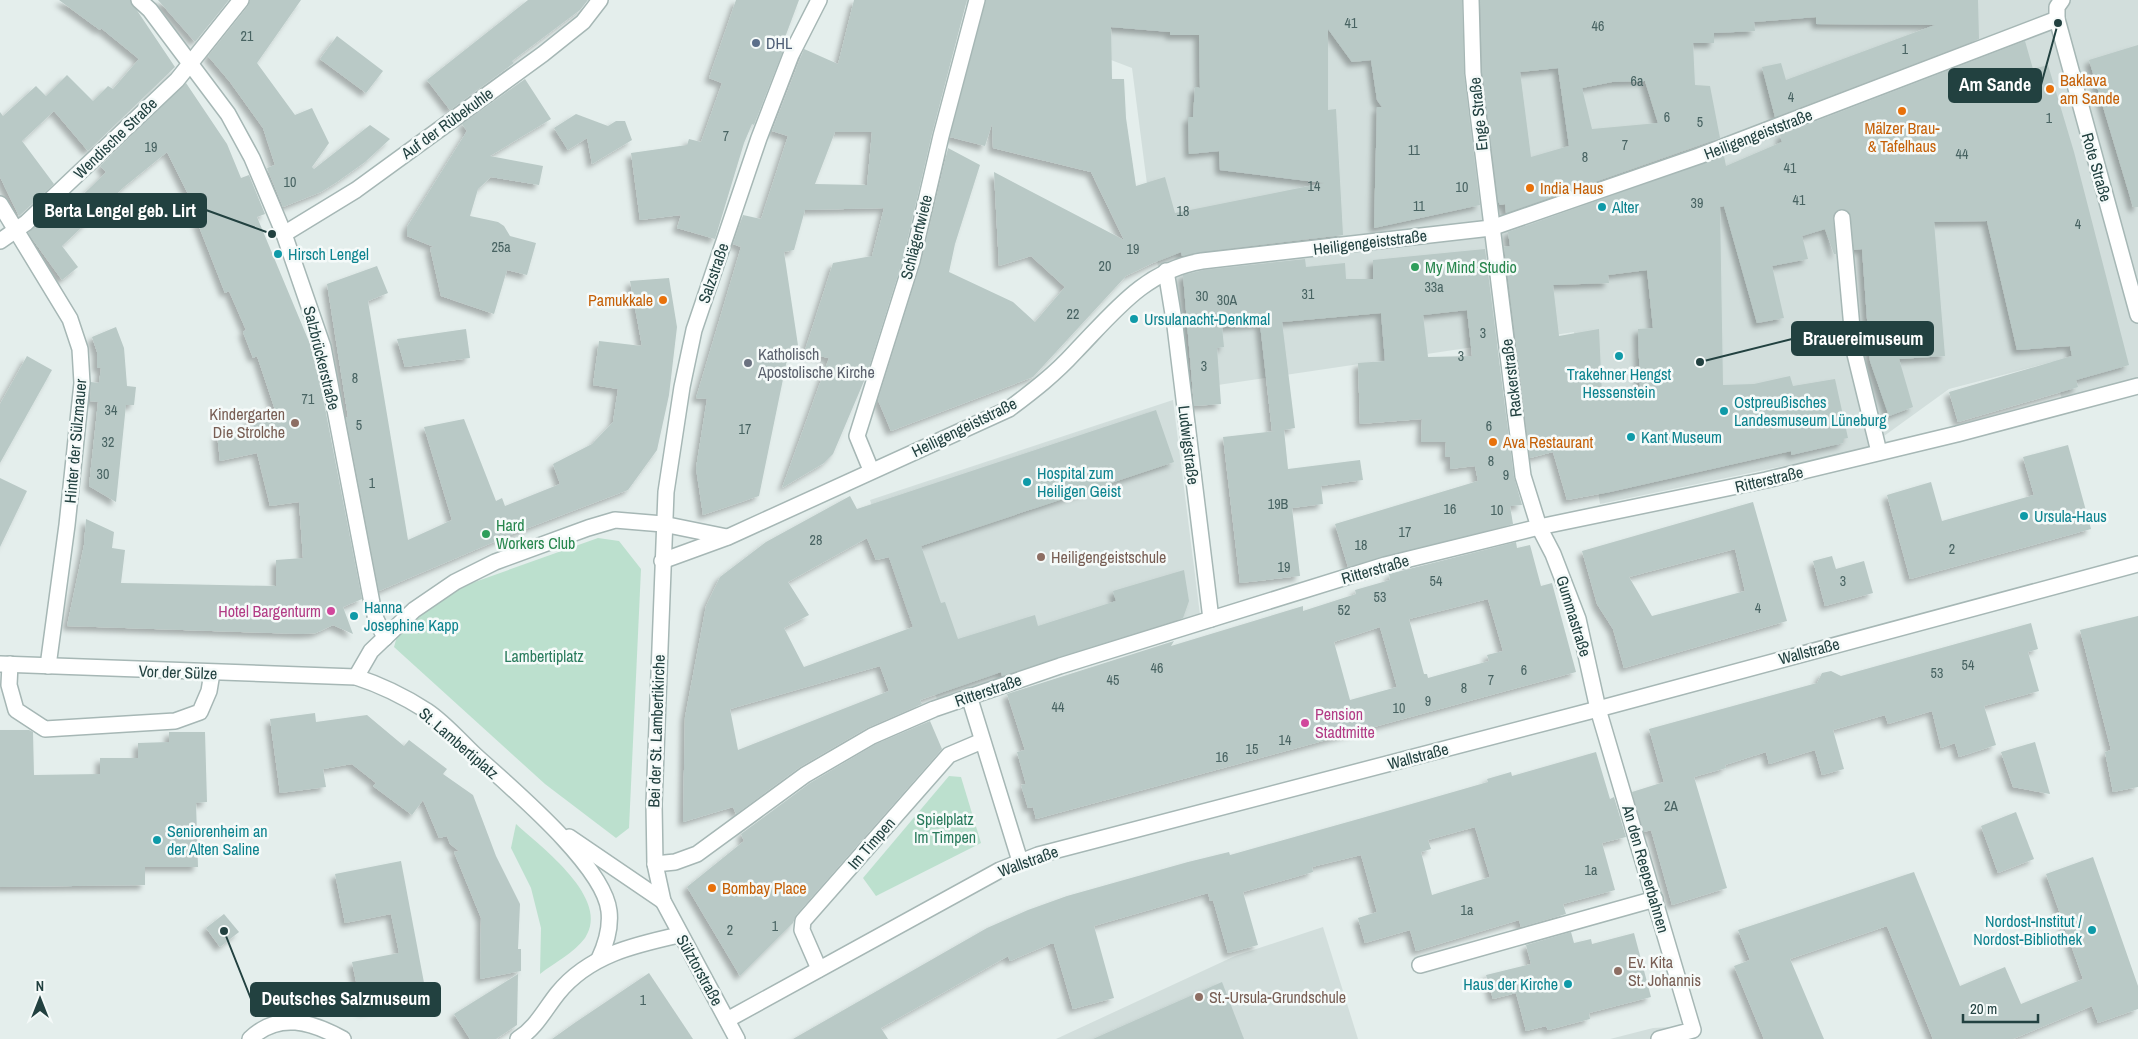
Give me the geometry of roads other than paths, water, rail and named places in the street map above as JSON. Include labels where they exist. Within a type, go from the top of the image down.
[{"type":"street","name":"Salzbrückerstraße","points":[[138,0],[150,10],[228,114],[252,158],[284,234],[323,347],[372,603],[376,619],[385,638]]},
{"type":"street","name":"Wendische Straße","points":[[15,231],[177,80],[241,0]]},
{"type":"street","name":"Auf der Rübekuhle","points":[[284,234],[356,190],[543,54],[583,22],[600,0]]},
{"type":"street","name":"Salzstraße","points":[[662,560],[666,492],[679,402],[694,330],[759,138],[791,55],[819,0]]},
{"type":"street","name":"Schlägertwiete","points":[[871,470],[857,436],[912,261],[941,136],[977,0]]},
{"type":"street","name":"Enge Straße","points":[[1471,0],[1473,73],[1491,228]]},
{"type":"street","points":[[2057,19],[2057,7],[2062,0]]},
{"type":"street","name":"Heiligengeiststraße","points":[[662,560],[728,538],[871,470],[1009,409],[1044,383],[1127,298],[1166,271],[1202,261],[1491,228],[1698,156],[2057,19]]},
{"type":"street","name":"Rote Straße","points":[[2057,19],[2138,315]]},
{"type":"street","name":"Hinter der Sülzmauer","points":[[0,204],[70,320],[80,349],[82,383],[67,525],[48,666]]},
{"type":"street","points":[[1842,218],[1854,350],[1879,452]]},
{"type":"street","name":"Rackerstraße","points":[[1491,228],[1499,271],[1523,476],[1539,527]]},
{"type":"street","points":[[0,241],[15,231]]},
{"type":"street","name":"Ludwigstraße","points":[[1166,271],[1175,326],[1211,619]]},
{"type":"street","name":"Ritterstraße","points":[[655,864],[675,862],[697,854],[805,775],[872,736],[969,696],[1385,565],[1539,527],[1709,493],[2138,386]]},
{"type":"street","points":[[356,677],[371,651],[414,610],[446,588],[495,562],[615,520],[663,524],[728,538]]},
{"type":"street","name":"Gummastraße","points":[[1539,527],[1553,554],[1578,619],[1598,709]]},
{"type":"street","name":"Bei der St. Lambertikirche","points":[[662,560],[654,804],[655,864],[663,902]]},
{"type":"street","name":"Wallstraße","points":[[728,1020],[819,968],[1020,861],[2138,564]]},
{"type":"street","points":[[5,664],[16,710],[45,729],[175,721],[200,712],[209,691],[212,673]]},
{"type":"street","name":"Vor der Sülze","points":[[5,664],[356,677]]},
{"type":"street","name":"St. Lambertiplatz","points":[[356,677],[375,683],[429,712],[552,826],[592,873],[602,891],[609,910],[606,942],[599,959]]},
{"type":"street","points":[[969,696],[1020,861]]},
{"type":"street","name":"An den Reeperbahnen","points":[[1598,709],[1693,1030],[1659,1039]]},
{"type":"street","name":"Im Timpen","points":[[819,968],[802,930],[803,921],[949,755],[982,741]]},
{"type":"street","name":"St. Lambertiplatz","points":[[552,826],[663,902]]},
{"type":"street","points":[[1420,965],[1655,899]]},
{"type":"street","name":"Sülztorstraße","points":[[663,902],[679,935],[737,1039]]},
{"type":"street","points":[[518,1039],[531,1029],[568,982],[599,959],[642,943],[679,935]]},
{"type":"street","points":[[250,1039],[256,1033],[278,1021],[298,1021],[318,1026],[343,1039]]},
{"type":"place","name":"Am Sande","points":[[2058,23]]},
{"type":"place","name":"DHL","points":[[756,43]]},
{"type":"place","name":"Baklava am Sande","points":[[2050,89]]},
{"type":"place","name":"Mälzer Brau- & Tafelhaus","points":[[1902,111]]},
{"type":"place","name":"India Haus","points":[[1530,188]]},
{"type":"place","name":"Alter","points":[[1602,207]]},
{"type":"place","name":"Berta Lengel geb. Lirt","points":[[272,234]]},
{"type":"place","name":"Hirsch Lengel","points":[[278,254]]},
{"type":"place","name":"My Mind Studio","points":[[1415,267]]},
{"type":"place","name":"Pamukkale","points":[[663,300]]},
{"type":"place","name":"Ursulanacht-Denkmal","points":[[1134,319]]},
{"type":"place","name":"Trakehner Hengst Hessenstein","points":[[1619,356]]},
{"type":"place","name":"Brauereimuseum","points":[[1700,362]]},
{"type":"place","name":"Katholisch Apostolische Kirche","points":[[748,363]]},
{"type":"place","name":"Ostpreußisches Landesmuseum Lüneburg","points":[[1724,411]]},
{"type":"place","name":"Kindergarten Die Strolche","points":[[295,423]]},
{"type":"place","name":"Kant Museum","points":[[1631,437]]},
{"type":"place","name":"Ava Restaurant","points":[[1493,442]]},
{"type":"place","name":"Hospital zum Heiligen Geist","points":[[1027,482]]},
{"type":"place","name":"Ursula-Haus","points":[[2024,516]]},
{"type":"place","name":"Hard Workers Club","points":[[486,534]]},
{"type":"place","name":"Heiligengeistschule","points":[[1041,557]]},
{"type":"place","name":"Hotel Bargenturm","points":[[331,611]]},
{"type":"place","name":"Hanna Josephine Kapp","points":[[354,616]]},
{"type":"place","name":"Pension Stadtmitte","points":[[1305,723]]},
{"type":"place","name":"Seniorenheim an der Alten Saline","points":[[157,840]]},
{"type":"place","name":"Bombay Place","points":[[712,888]]},
{"type":"place","name":"Nordost-Institut / Nordost-Bibliothek","points":[[2092,930]]},
{"type":"place","name":"Deutsches Salzmuseum","points":[[224,931]]},
{"type":"place","name":"Ev. Kita St. Johannis","points":[[1618,971]]},
{"type":"place","name":"Haus der Kirche","points":[[1568,984]]},
{"type":"place","name":"St.-Ursula-Grundschule","points":[[1199,997]]},
{"type":"park label","name":"Lambertiplatz","points":[[544,656]]},
{"type":"park label","name":"Spielplatz Im Timpen","points":[[945,828]]}]
